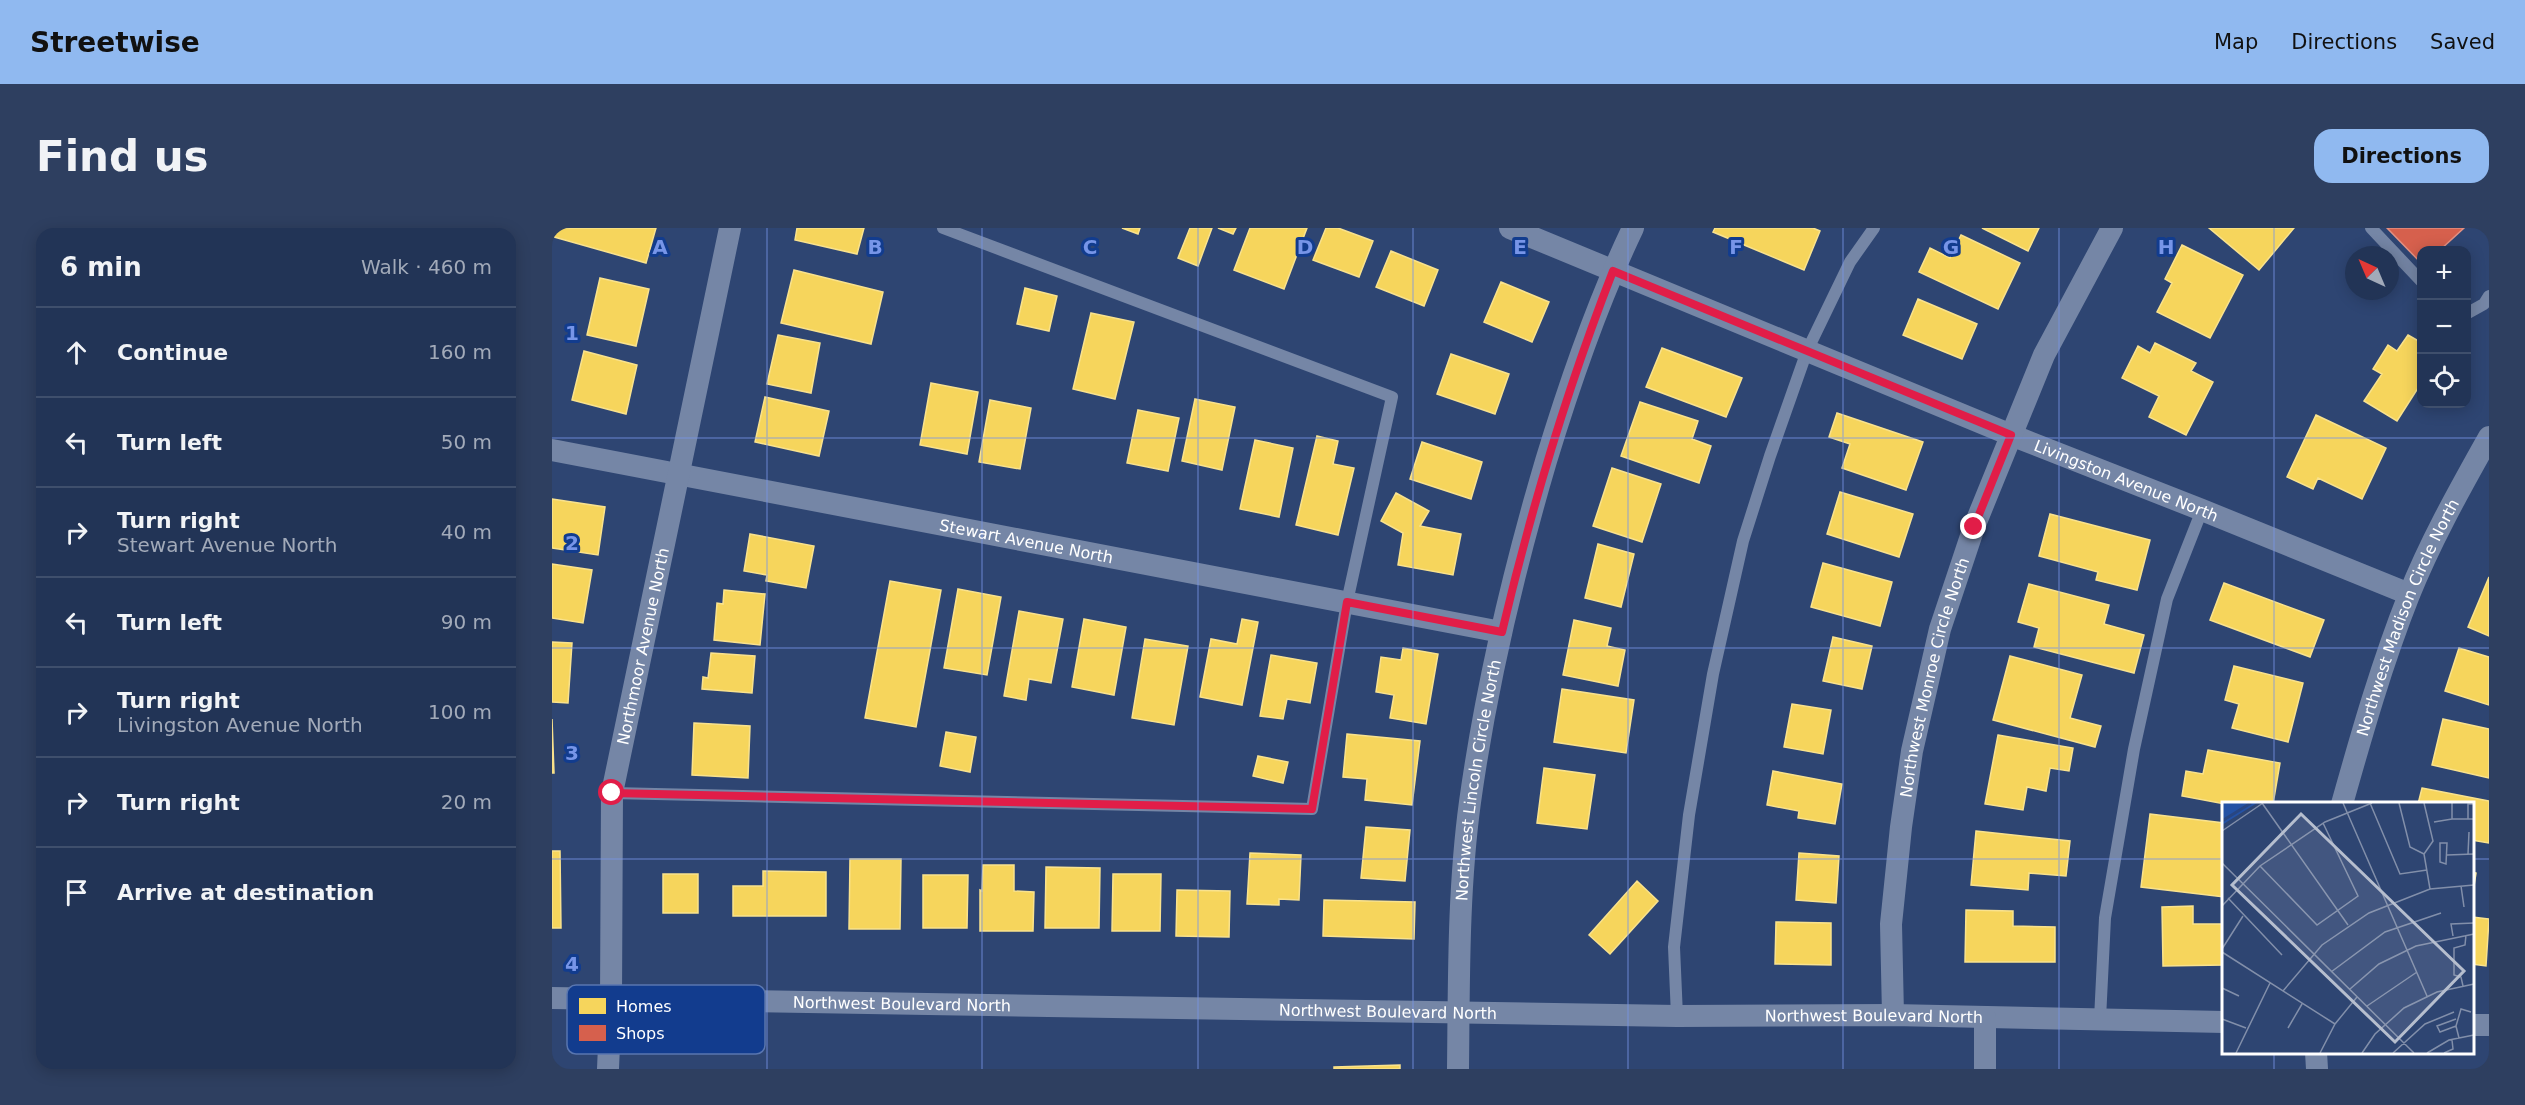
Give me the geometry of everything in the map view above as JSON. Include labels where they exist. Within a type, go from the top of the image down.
[{"type":"street","name":"Northmoor Avenue North","points":[[611,985],[612,793],[730,228]]},
{"type":"street","name":"Livingston Avenue North","points":[[1510,228],[2011,435],[2409,594]]},
{"type":"street","name":"Northwest Lincoln Circle North","points":[[1458,1069],[1461,908],[1470,803],[1502,632],[1525,534],[1556,431],[1584,345],[1613,271],[1633,228]]},
{"type":"street","name":"Northwest Monroe Circle North","points":[[1893,1016],[1891,924],[1912,751],[1940,629],[1974,527],[2043,355],[2112,228]]},
{"type":"street","name":"Northwest Madison Circle North","points":[[2343,802],[2365,721],[2409,594],[2447,512],[2489,437]]},
{"type":"street","name":"Stewart Avenue North","points":[[552,450],[1502,632]]},
{"type":"street","name":"Northwest Boulevard North","points":[[765,1000],[1677,1016],[1985,1017],[2222,1022]]},
{"type":"street","points":[[1985,1017],[1985,1069]]},
{"type":"street","name":"Northmoor Avenue North","points":[[608,1069],[609,1054]]},
{"type":"street","points":[[2316,1054],[2317,1069]]},
{"type":"lane","points":[[612,793],[1312,809],[1347,602],[1392,397],[943,228]]},
{"type":"lane","points":[[1677,1016],[1674,947],[1689,815],[1713,674],[1743,541],[1770,456],[1808,351],[1850,262],[1875,228]]},
{"type":"lane","points":[[2371,228],[2417,278]]},
{"type":"lane","points":[[2471,312],[2489,296]]},
{"type":"lane","points":[[2100,1020],[2105,918],[2134,749],[2167,599],[2202,510]]},
{"type":"building: Homes","points":[[557,228],[656,228],[646,263],[554,237]]},
{"type":"building: Homes","points":[[797,228],[864,228],[857,254],[795,240]]},
{"type":"building: Homes","points":[[1122,228],[1140,228],[1138,234]]},
{"type":"building: Homes","points":[[1190,228],[1212,228],[1198,266],[1178,258]]},
{"type":"building: Homes","points":[[1218,228],[1236,228],[1233,234]]},
{"type":"building: Homes","points":[[1250,228],[1307,228],[1284,289],[1234,270]]},
{"type":"building: Homes","points":[[1326,228],[1338,228],[1373,241],[1359,277],[1313,260]]},
{"type":"building: Homes","points":[[1715,228],[1813,228],[1820,231],[1804,270],[1713,232]]},
{"type":"building: Homes","points":[[1982,228],[2039,228],[2028,251]]},
{"type":"building: Homes","points":[[2209,228],[2294,228],[2259,270]]},
{"type":"building: Homes","points":[[1961,235],[2020,263],[1998,309],[1919,272],[1930,248],[1950,258]]},
{"type":"building: Homes","points":[[2182,245],[2243,275],[2210,338],[2157,312],[2172,283],[2165,279]]},
{"type":"building: Homes","points":[[1391,251],[1438,270],[1424,306],[1376,287]]},
{"type":"building: Homes","points":[[794,270],[883,292],[871,344],[781,323]]},
{"type":"building: Homes","points":[[600,278],[649,289],[636,346],[587,335]]},
{"type":"building: Homes","points":[[1501,282],[1549,302],[1532,342],[1484,322]]},
{"type":"building: Homes","points":[[1025,288],[1057,296],[1049,331],[1017,324]]},
{"type":"building: Homes","points":[[1918,299],[1977,324],[1962,359],[1903,335]]},
{"type":"building: Homes","points":[[1091,313],[1134,322],[1115,399],[1073,389]]},
{"type":"building: Homes","points":[[778,335],[820,343],[811,393],[767,384]]},
{"type":"building: Homes","points":[[2408,335],[2417,340],[2417,390],[2397,421],[2364,401],[2382,374],[2373,369],[2388,345],[2397,351]]},
{"type":"building: Homes","points":[[2155,343],[2196,363],[2191,371],[2213,382],[2186,435],[2149,417],[2159,396],[2122,378],[2138,346],[2150,353]]},
{"type":"building: Homes","points":[[1662,348],[1742,378],[1726,417],[1646,387]]},
{"type":"building: Homes","points":[[584,351],[637,365],[626,414],[572,400]]},
{"type":"building: Homes","points":[[1451,354],[1509,374],[1495,414],[1437,394]]},
{"type":"building: Homes","points":[[931,383],[978,392],[967,454],[920,445]]},
{"type":"building: Homes","points":[[765,397],[829,411],[819,456],[755,442]]},
{"type":"building: Homes","points":[[1195,399],[1235,407],[1222,470],[1182,461]]},
{"type":"building: Homes","points":[[990,400],[1031,408],[1020,469],[979,462]]},
{"type":"building: Homes","points":[[1640,402],[1698,421],[1692,439],[1711,446],[1699,483],[1621,456]]},
{"type":"building: Homes","points":[[1138,410],[1179,418],[1168,471],[1127,463]]},
{"type":"building: Homes","points":[[1837,413],[1923,442],[1906,490],[1842,468],[1850,444],[1829,437]]},
{"type":"building: Homes","points":[[2316,415],[2386,448],[2362,499],[2318,478],[2313,489],[2287,477]]},
{"type":"building: Homes","points":[[1317,436],[1338,441],[1333,464],[1354,468],[1338,535],[1296,525]]},
{"type":"building: Homes","points":[[1255,440],[1293,448],[1279,517],[1240,509]]},
{"type":"building: Homes","points":[[1422,442],[1482,462],[1471,499],[1410,479]]},
{"type":"building: Homes","points":[[1612,468],[1661,484],[1642,542],[1593,526]]},
{"type":"building: Homes","points":[[1840,492],[1913,514],[1899,557],[1827,534]]},
{"type":"building: Homes","points":[[1396,493],[1429,511],[1420,526],[1461,534],[1453,575],[1398,565],[1403,533],[1381,521]]},
{"type":"building: Homes","points":[[552,499],[605,507],[598,555],[552,548]]},
{"type":"building: Homes","points":[[2050,514],[2150,540],[2137,590],[2096,580],[2098,572],[2039,556]]},
{"type":"building: Homes","points":[[750,534],[814,546],[806,588],[766,581],[767,575],[744,571]]},
{"type":"building: Homes","points":[[1598,544],[1634,554],[1621,607],[1585,598]]},
{"type":"building: Homes","points":[[1823,563],[1892,582],[1880,626],[1811,607]]},
{"type":"building: Homes","points":[[552,564],[592,570],[583,623],[552,618]]},
{"type":"building: Homes","points":[[2489,577],[2489,636],[2468,627]]},
{"type":"building: Homes","points":[[890,581],[941,590],[916,727],[865,718]]},
{"type":"building: Homes","points":[[2224,583],[2324,620],[2310,657],[2210,620]]},
{"type":"building: Homes","points":[[2029,584],[2109,605],[2104,624],[2144,635],[2134,673],[2034,647],[2039,628],[2018,622]]},
{"type":"building: Homes","points":[[958,589],[1001,597],[987,675],[944,668]]},
{"type":"building: Homes","points":[[724,590],[765,594],[760,645],[714,640],[717,603],[723,604]]},
{"type":"building: Homes","points":[[1019,611],[1063,619],[1051,683],[1029,679],[1026,700],[1004,696]]},
{"type":"building: Homes","points":[[1084,619],[1126,627],[1114,695],[1072,687]]},
{"type":"building: Homes","points":[[1242,619],[1258,622],[1242,705],[1200,697],[1211,639],[1237,644]]},
{"type":"building: Homes","points":[[1574,620],[1611,628],[1607,646],[1625,650],[1618,686],[1563,675]]},
{"type":"building: Homes","points":[[1833,637],[1872,646],[1862,689],[1823,681]]},
{"type":"building: Homes","points":[[1145,639],[1188,646],[1174,725],[1132,718]]},
{"type":"building: Homes","points":[[552,642],[572,643],[568,703],[552,702]]},
{"type":"building: Homes","points":[[1403,648],[1438,654],[1426,724],[1390,718],[1394,695],[1376,692],[1381,657],[1401,660]]},
{"type":"building: Homes","points":[[2459,648],[2489,657],[2489,705],[2445,691]]},
{"type":"building: Homes","points":[[711,653],[755,656],[752,693],[702,689],[703,677],[708,678]]},
{"type":"building: Homes","points":[[1271,655],[1317,663],[1310,703],[1287,699],[1283,719],[1260,716]]},
{"type":"building: Homes","points":[[2010,656],[2082,675],[2070,718],[2101,726],[2095,747],[1993,720]]},
{"type":"building: Homes","points":[[2234,666],[2303,683],[2288,742],[2232,728],[2239,704],[2225,700]]},
{"type":"building: Homes","points":[[1562,689],[1634,700],[1626,753],[1554,742]]},
{"type":"building: Homes","points":[[1792,704],[1831,710],[1823,754],[1784,747]]},
{"type":"building: Homes","points":[[552,719],[554,773],[552,773]]},
{"type":"building: Homes","points":[[2443,719],[2489,729],[2489,778],[2432,765]]},
{"type":"building: Homes","points":[[694,723],[750,726],[748,778],[692,775]]},
{"type":"building: Homes","points":[[946,732],[976,737],[970,772],[940,766]]},
{"type":"building: Homes","points":[[1347,734],[1420,741],[1412,805],[1365,800],[1367,779],[1343,777]]},
{"type":"building: Homes","points":[[1998,735],[2073,748],[2069,771],[2050,768],[2046,791],[2027,787],[2023,810],[1985,804]]},
{"type":"building: Homes","points":[[2208,750],[2280,763],[2273,802],[2222,803],[2182,796],[2186,771],[2203,774]]},
{"type":"building: Homes","points":[[1258,756],[1288,762],[1283,783],[1253,776]]},
{"type":"building: Homes","points":[[1544,768],[1595,775],[1587,829],[1537,823]]},
{"type":"building: Homes","points":[[1773,771],[1842,784],[1835,824],[1798,818],[1799,811],[1767,805]]},
{"type":"building: Homes","points":[[2422,788],[2489,801],[2489,843],[2474,840],[2474,802],[2418,802]]},
{"type":"building: Homes","points":[[2150,814],[2222,823],[2222,897],[2141,887]]},
{"type":"building: Homes","points":[[1366,827],[1410,830],[1405,881],[1361,878]]},
{"type":"building: Homes","points":[[1976,831],[2070,841],[2066,876],[2029,873],[2028,890],[1971,885]]},
{"type":"building: Homes","points":[[552,851],[560,851],[561,928],[552,928]]},
{"type":"building: Homes","points":[[1250,853],[1301,855],[1299,900],[1279,899],[1279,905],[1247,904]]},
{"type":"building: Homes","points":[[1799,853],[1839,856],[1836,903],[1796,900]]},
{"type":"building: Homes","points":[[850,859],[901,859],[900,929],[849,929]]},
{"type":"building: Homes","points":[[983,865],[1014,865],[1014,891],[1034,892],[1033,931],[980,931],[980,890],[982,891]]},
{"type":"building: Homes","points":[[1046,867],[1100,868],[1099,928],[1045,928]]},
{"type":"building: Homes","points":[[763,871],[826,872],[826,916],[733,916],[733,886],[763,886]]},
{"type":"building: Homes","points":[[663,874],[698,874],[698,913],[663,913]]},
{"type":"building: Homes","points":[[1113,874],[1161,874],[1160,931],[1112,931]]},
{"type":"building: Homes","points":[[923,875],[968,875],[967,928],[923,928]]},
{"type":"building: Homes","points":[[1637,881],[1658,901],[1610,954],[1589,935]]},
{"type":"building: Homes","points":[[1177,890],[1230,891],[1229,937],[1176,936]]},
{"type":"building: Homes","points":[[1324,900],[1415,902],[1414,939],[1323,936]]},
{"type":"building: Homes","points":[[2193,906],[2193,924],[2222,924],[2222,965],[2163,966],[2162,907]]},
{"type":"building: Homes","points":[[1966,910],[2013,911],[2013,926],[2055,927],[2055,962],[1965,962]]},
{"type":"building: Homes","points":[[2474,917],[2489,919],[2486,966],[2474,964]]},
{"type":"building: Homes","points":[[1776,922],[1831,923],[1831,965],[1775,964]]},
{"type":"building: Homes","points":[[1400,1065],[1400,1069],[1334,1069],[1334,1067]]},
{"type":"building: Shops","points":[[2387,228],[2464,228],[2444,246],[2417,246],[2417,259]]},
{"type":"route","points":[[612,793],[1312,809],[1347,602],[1502,632],[1525,534],[1556,431],[1584,345],[1613,271],[2011,435],[1974,527]]}]
